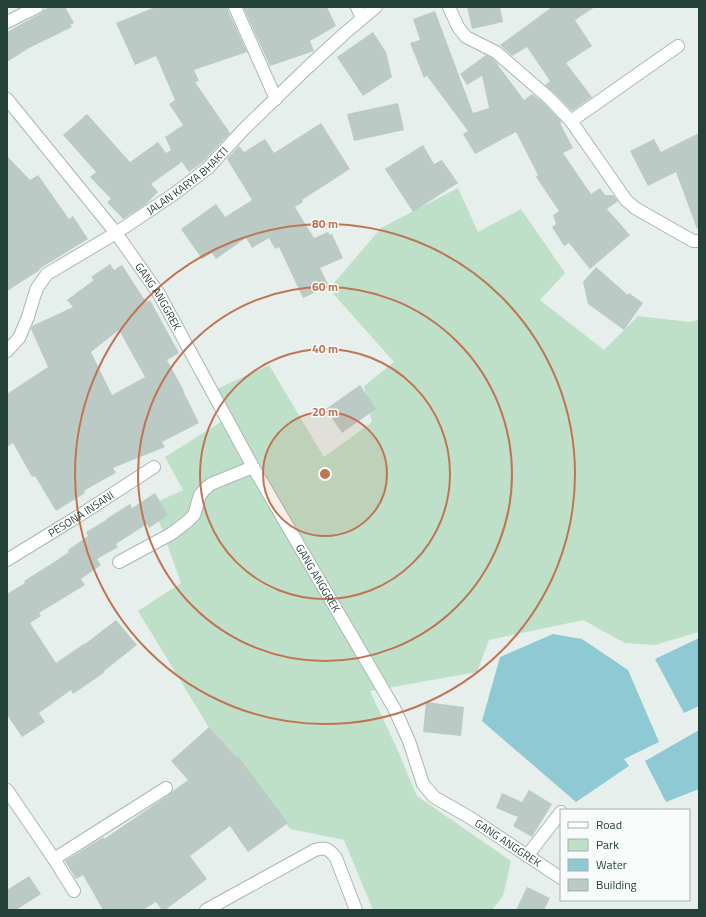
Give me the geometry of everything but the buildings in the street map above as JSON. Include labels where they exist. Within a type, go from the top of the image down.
[{"type":"street","points":[[7,22],[37,7]]},
{"type":"street","points":[[235,7],[276,99]]},
{"type":"street","points":[[356,7],[362,18]]},
{"type":"street","name":"JALAN KARYA BHAKTI","points":[[7,351],[19,338],[38,288],[47,274],[116,233],[174,194],[208,168],[244,129],[345,32],[376,7]]},
{"type":"street","points":[[449,7],[458,28],[466,37],[496,52],[549,98],[570,122],[626,200],[635,208],[693,241],[699,242]]},
{"type":"street","points":[[570,122],[678,46]]},
{"type":"street","name":"GANG ANGGREK","points":[[7,99],[116,233],[159,294],[253,466],[394,708],[409,741],[423,784],[434,797],[469,817],[560,877]]},
{"type":"street","points":[[119,562],[171,534],[188,521],[194,514],[200,495],[204,489],[211,484],[253,466]]},
{"type":"street","name":"PESONA INSANI","points":[[7,560],[77,518],[154,467]]},
{"type":"street","points":[[54,859],[166,788]]},
{"type":"street","points":[[9,797],[54,859],[74,892]]},
{"type":"street","points":[[527,856],[560,813]]},
{"type":"street","points":[[206,910],[226,905],[315,850],[324,848],[330,851],[336,858],[356,910]]},
{"type":"green space","points":[[458,188],[478,232],[521,209],[565,273],[540,300],[604,350],[638,316],[689,322],[699,320],[699,632],[655,645],[625,643],[583,620],[489,640],[477,672],[370,691],[417,796],[511,861],[503,896],[492,910],[373,910],[344,840],[290,829],[208,726],[138,611],[181,583],[153,504],[183,490],[165,457],[224,420],[208,393],[269,365],[324,457],[372,422],[364,386],[394,362],[329,289],[381,228]]},
{"type":"water","points":[[553,634],[582,639],[628,670],[659,742],[624,759],[629,766],[576,802],[482,721],[500,657]]},
{"type":"water","points":[[699,638],[699,706],[684,713],[655,659]]},
{"type":"water","points":[[699,730],[699,789],[666,802],[645,761]]}]
